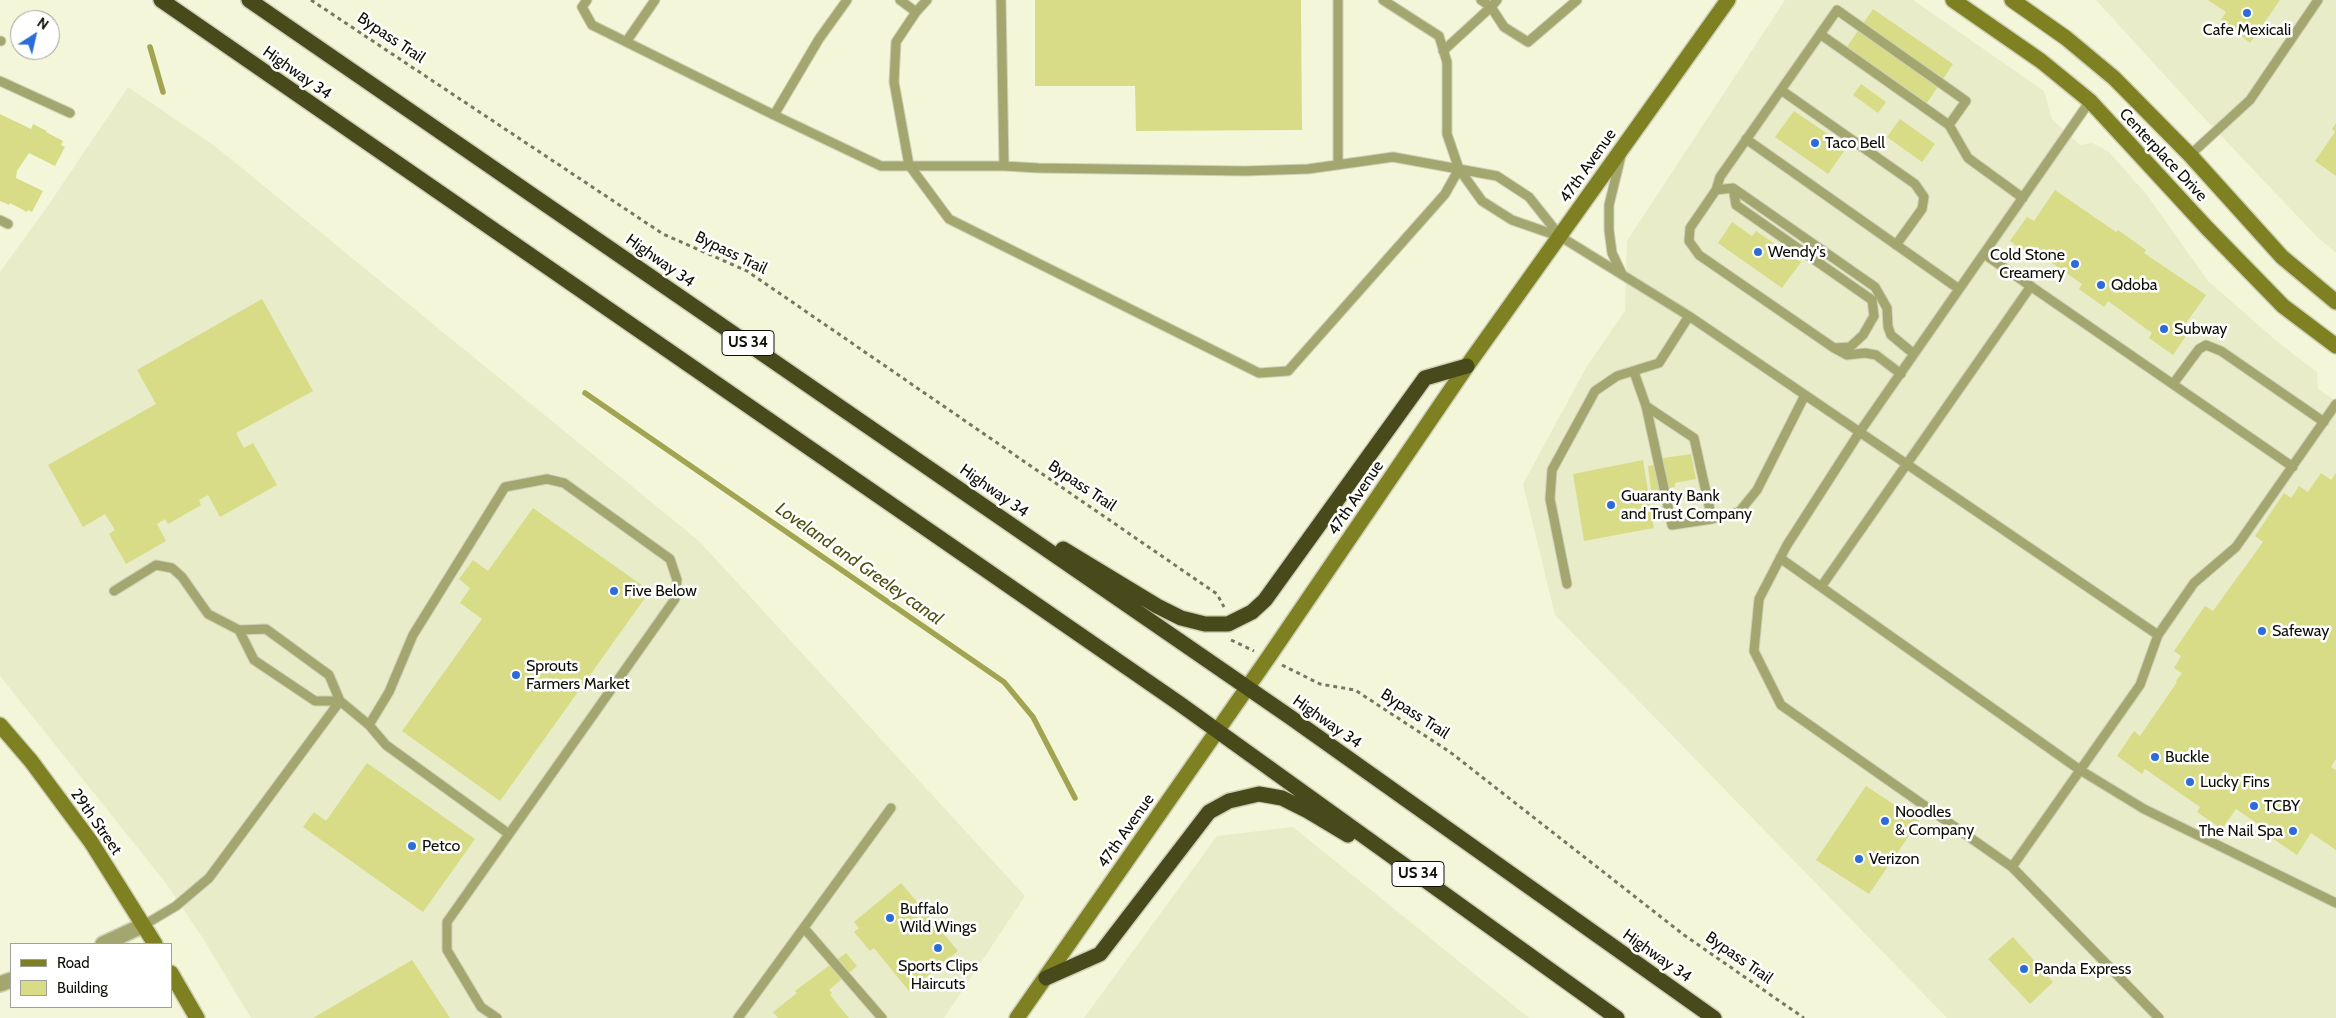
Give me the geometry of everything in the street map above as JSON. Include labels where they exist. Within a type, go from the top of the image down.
[{"type":"highway","name":"Highway 34","points":[[160,0],[1217,730],[1617,1018]]},
{"type":"highway","name":"Highway 34","points":[[249,0],[925,464],[1247,688],[1714,1018]]},
{"type":"highway","points":[[925,464],[1158,606],[1189,620],[1205,624],[1228,624],[1252,612],[1265,600],[1425,378],[1467,366]]},
{"type":"highway","points":[[1046,978],[1100,954],[1209,812],[1229,801],[1259,794],[1282,798],[1308,810],[1458,902]]},
{"type":"street","name":"47th Avenue","points":[[1017,1018],[1268,658],[1467,366],[1728,0]]},
{"type":"street","name":"Centerplace Drive","points":[[1953,0],[2041,61],[2090,101],[2206,228],[2283,306],[2336,346]]},
{"type":"street","name":"Centerplace Drive","points":[[2012,0],[2066,38],[2114,78],[2190,155],[2282,257],[2336,302]]},
{"type":"street","name":"29th Street","points":[[0,725],[31,762],[91,842],[154,943]]},
{"type":"street","points":[[105,943],[144,925]]},
{"type":"street","points":[[172,975],[197,1018]]},
{"type":"lane","points":[[587,0],[582,7],[592,25],[881,166],[1004,166],[1245,171],[1308,170],[1393,157],[1498,176],[1529,197],[1560,236]]},
{"type":"lane","points":[[626,42],[655,0]]},
{"type":"lane","points":[[774,115],[819,39],[847,0]]},
{"type":"lane","points":[[900,0],[916,12]]},
{"type":"lane","points":[[926,0],[896,42],[894,82],[908,165],[949,219],[1260,373],[1288,371],[1445,194],[1459,169]]},
{"type":"lane","points":[[1001,0],[1004,166]]},
{"type":"lane","points":[[1338,0],[1338,165]]},
{"type":"lane","points":[[1383,0],[1439,36],[1447,62],[1447,134],[1459,169],[1482,201],[1512,220],[1560,236],[1689,316],[2158,635]]},
{"type":"lane","points":[[1481,0],[1494,3]]},
{"type":"lane","points":[[1494,3],[1504,27],[1528,42],[1577,0]]},
{"type":"lane","points":[[2190,155],[2250,100],[2315,1]]},
{"type":"lane","points":[[1443,51],[1494,3]]},
{"type":"lane","points":[[1901,374],[1876,354],[1847,355],[1834,348],[1699,255],[1689,241],[1690,228],[1716,190],[1720,177],[1837,10],[1966,101],[1949,126]]},
{"type":"lane","points":[[1820,34],[1949,126],[1968,158],[2023,198]]},
{"type":"lane","points":[[0,81],[70,113]]},
{"type":"lane","points":[[1781,90],[1915,184],[1924,197],[1922,209],[1896,245]]},
{"type":"lane","points":[[2090,101],[1859,432],[1780,558],[1759,599],[1754,651],[1781,705],[2012,867],[2160,1018]]},
{"type":"lane","points":[[1746,139],[1959,289]]},
{"type":"lane","points":[[1622,275],[1612,253],[1609,230],[1609,205],[1623,146]]},
{"type":"lane","points":[[1716,190],[1733,188],[1875,287],[1887,308],[1888,327],[1891,335],[1914,354]]},
{"type":"lane","points":[[1733,188],[1736,205],[1872,300],[1874,316],[1863,335],[1850,347],[1834,348]]},
{"type":"lane","points":[[1984,254],[2292,467]]},
{"type":"lane","points":[[1820,587],[2031,286]]},
{"type":"lane","points":[[1567,584],[1550,499],[1552,470],[1596,391],[1617,376],[1659,363],[1689,316]]},
{"type":"lane","points":[[2173,384],[2199,349],[2206,345],[2221,351],[2324,422]]},
{"type":"lane","points":[[1634,372],[1646,406],[1672,525],[1712,519],[1739,512],[1757,490],[1805,395]]},
{"type":"lane","points":[[2012,867],[2140,685],[2158,635],[2194,583],[2236,547],[2336,404]]},
{"type":"lane","points":[[1646,406],[1694,438],[1712,519]]},
{"type":"lane","points":[[369,724],[389,692],[414,635],[505,487],[547,478],[564,483],[670,559],[677,580],[675,599],[447,922],[447,950],[481,1007],[497,1018]]},
{"type":"lane","points":[[1780,558],[2080,770],[2144,809],[2336,903]]},
{"type":"lane","points":[[114,591],[156,566],[172,568],[182,577],[208,614],[239,630],[266,629],[329,675],[340,700],[369,724],[386,746],[509,834]]},
{"type":"lane","points":[[239,630],[254,660],[315,701],[340,700]]},
{"type":"lane","points":[[144,925],[176,906],[214,873],[340,700]]},
{"type":"lane","points":[[738,1018],[891,808]]},
{"type":"lane","points":[[804,928],[882,1018]]},
{"type":"path","name":"Bypass Trail","points":[[311,0],[663,234],[747,271],[1218,594],[1228,624],[1231,641],[1320,684],[1355,690],[1450,752],[1684,935],[1804,1018]]},
{"type":"shaded area","points":[[1785,0],[1913,0],[2044,91],[2052,119],[2080,145],[2092,143],[2109,152],[2147,195],[2208,281],[2280,344],[2317,372],[2318,389],[2336,401],[2336,1018],[1947,1018],[1555,615],[1523,484],[1587,366],[1625,311],[1627,241]]},
{"type":"shaded area","points":[[2096,0],[2336,0],[2336,253],[2318,238],[2190,103]]},
{"type":"shaded area","points":[[128,87],[216,147],[699,541],[1025,896],[944,1018],[251,1018],[204,940],[165,882],[0,676],[0,272],[45,210]]},
{"type":"shaded area","points":[[1293,827],[1529,1018],[1084,1018],[1217,836]]},
{"type":"building","points":[[1035,0],[1301,0],[1302,130],[1136,131],[1135,86],[1035,86]]},
{"type":"building","points":[[2208,0],[2280,0],[2250,43],[2221,20],[2226,12]]},
{"type":"building","points":[[1873,9],[1953,64],[1927,103],[1847,47]]},
{"type":"building","points":[[1861,84],[1886,102],[1878,113],[1853,95]]},
{"type":"building","points":[[1794,111],[1847,147],[1828,174],[1775,137]]},
{"type":"building","points":[[0,114],[31,129],[33,124],[47,131],[63,141],[61,145],[65,147],[55,166],[29,153],[17,171],[16,178],[43,191],[32,212],[28,210],[27,212],[10,203],[9,205],[0,201]]},
{"type":"building","points":[[1900,119],[1935,144],[1922,162],[1887,137]]},
{"type":"building","points":[[2336,123],[2336,176],[2315,161],[2335,132],[2332,129]]},
{"type":"building","points":[[2055,190],[2116,232],[2118,230],[2146,250],[2144,253],[2206,295],[2184,326],[2190,330],[2173,355],[2149,338],[2152,333],[2108,301],[2104,307],[2079,289],[2082,284],[2038,253],[2034,259],[2010,241],[2027,217],[2034,221]]},
{"type":"building","points":[[1732,222],[1752,236],[1756,231],[1801,262],[1782,288],[1718,243]]},
{"type":"building","points":[[262,299],[313,391],[236,433],[244,448],[253,443],[277,485],[220,517],[208,495],[199,500],[201,505],[168,524],[165,519],[157,524],[166,541],[126,564],[109,534],[115,530],[105,514],[83,527],[48,465],[156,404],[137,370]]},
{"type":"building","points":[[1691,454],[1696,479],[1675,483],[1675,487],[1651,491],[1648,466],[1664,464],[1663,458]]},
{"type":"building","points":[[1643,460],[1654,528],[1584,541],[1573,474]]},
{"type":"building","name":"Safeway","points":[[2321,473],[2331,480],[2336,473],[2336,759],[2331,767],[2336,770],[2336,850],[2311,833],[2297,855],[2272,838],[2274,835],[2236,809],[2222,829],[2197,812],[2200,807],[2145,769],[2142,774],[2117,756],[2134,731],[2140,736],[2177,682],[2182,673],[2174,668],[2181,656],[2174,651],[2205,606],[2213,611],[2263,542],[2255,536],[2284,493],[2291,498],[2299,486],[2308,492]]},
{"type":"building","name":"Sprouts Farmers Market","points":[[533,508],[650,591],[500,801],[402,731],[482,619],[460,603],[470,588],[459,579],[473,560],[488,571]]},
{"type":"building","points":[[367,763],[475,839],[423,912],[303,827],[314,812],[326,821]]},
{"type":"building","points":[[1866,786],[1919,821],[1869,894],[1816,860]]},
{"type":"building","points":[[901,883],[958,951],[909,991],[874,948],[870,951],[854,932],[859,928],[854,922]]},
{"type":"building","points":[[2013,937],[2053,982],[2030,1004],[1988,959]]},
{"type":"building","points":[[846,953],[857,966],[829,990],[832,993],[830,995],[849,1018],[778,1018],[773,1012],[797,993],[795,991]]},
{"type":"building","points":[[412,960],[450,1018],[313,1018]]},
{"type":"waterway","name":"Loveland and Greeley canal","points":[[150,47],[163,92]]},
{"type":"waterway","name":"Loveland and Greeley canal","points":[[585,393],[1004,682],[1033,717],[1075,798]]},
{"type":"place","name":"Cafe Mexicali","points":[[2247,13]]},
{"type":"place","name":"Taco Bell","points":[[1815,143]]},
{"type":"place","name":"Wendy's","points":[[1758,252]]},
{"type":"place","name":"Cold Stone Creamery","points":[[2075,264]]},
{"type":"place","name":"Qdoba","points":[[2101,285]]},
{"type":"place","name":"Subway","points":[[2164,329]]},
{"type":"place","name":"Guaranty Bank and Trust Company","points":[[1611,505]]},
{"type":"place","name":"Five Below","points":[[614,591]]},
{"type":"place","name":"Safeway","points":[[2262,631]]},
{"type":"place","name":"Sprouts Farmers Market","points":[[516,675]]},
{"type":"place","name":"Buckle","points":[[2155,757]]},
{"type":"place","name":"Lucky Fins","points":[[2190,782]]},
{"type":"place","name":"TCBY","points":[[2254,806]]},
{"type":"place","name":"Noodles & Company","points":[[1885,821]]},
{"type":"place","name":"The Nail Spa","points":[[2293,831]]},
{"type":"place","name":"Petco","points":[[412,846]]},
{"type":"place","name":"Verizon","points":[[1859,859]]},
{"type":"place","name":"Buffalo Wild Wings","points":[[890,918]]},
{"type":"place","name":"Sports Clips Haircuts","points":[[938,948]]},
{"type":"place","name":"Panda Express","points":[[2024,969]]}]
